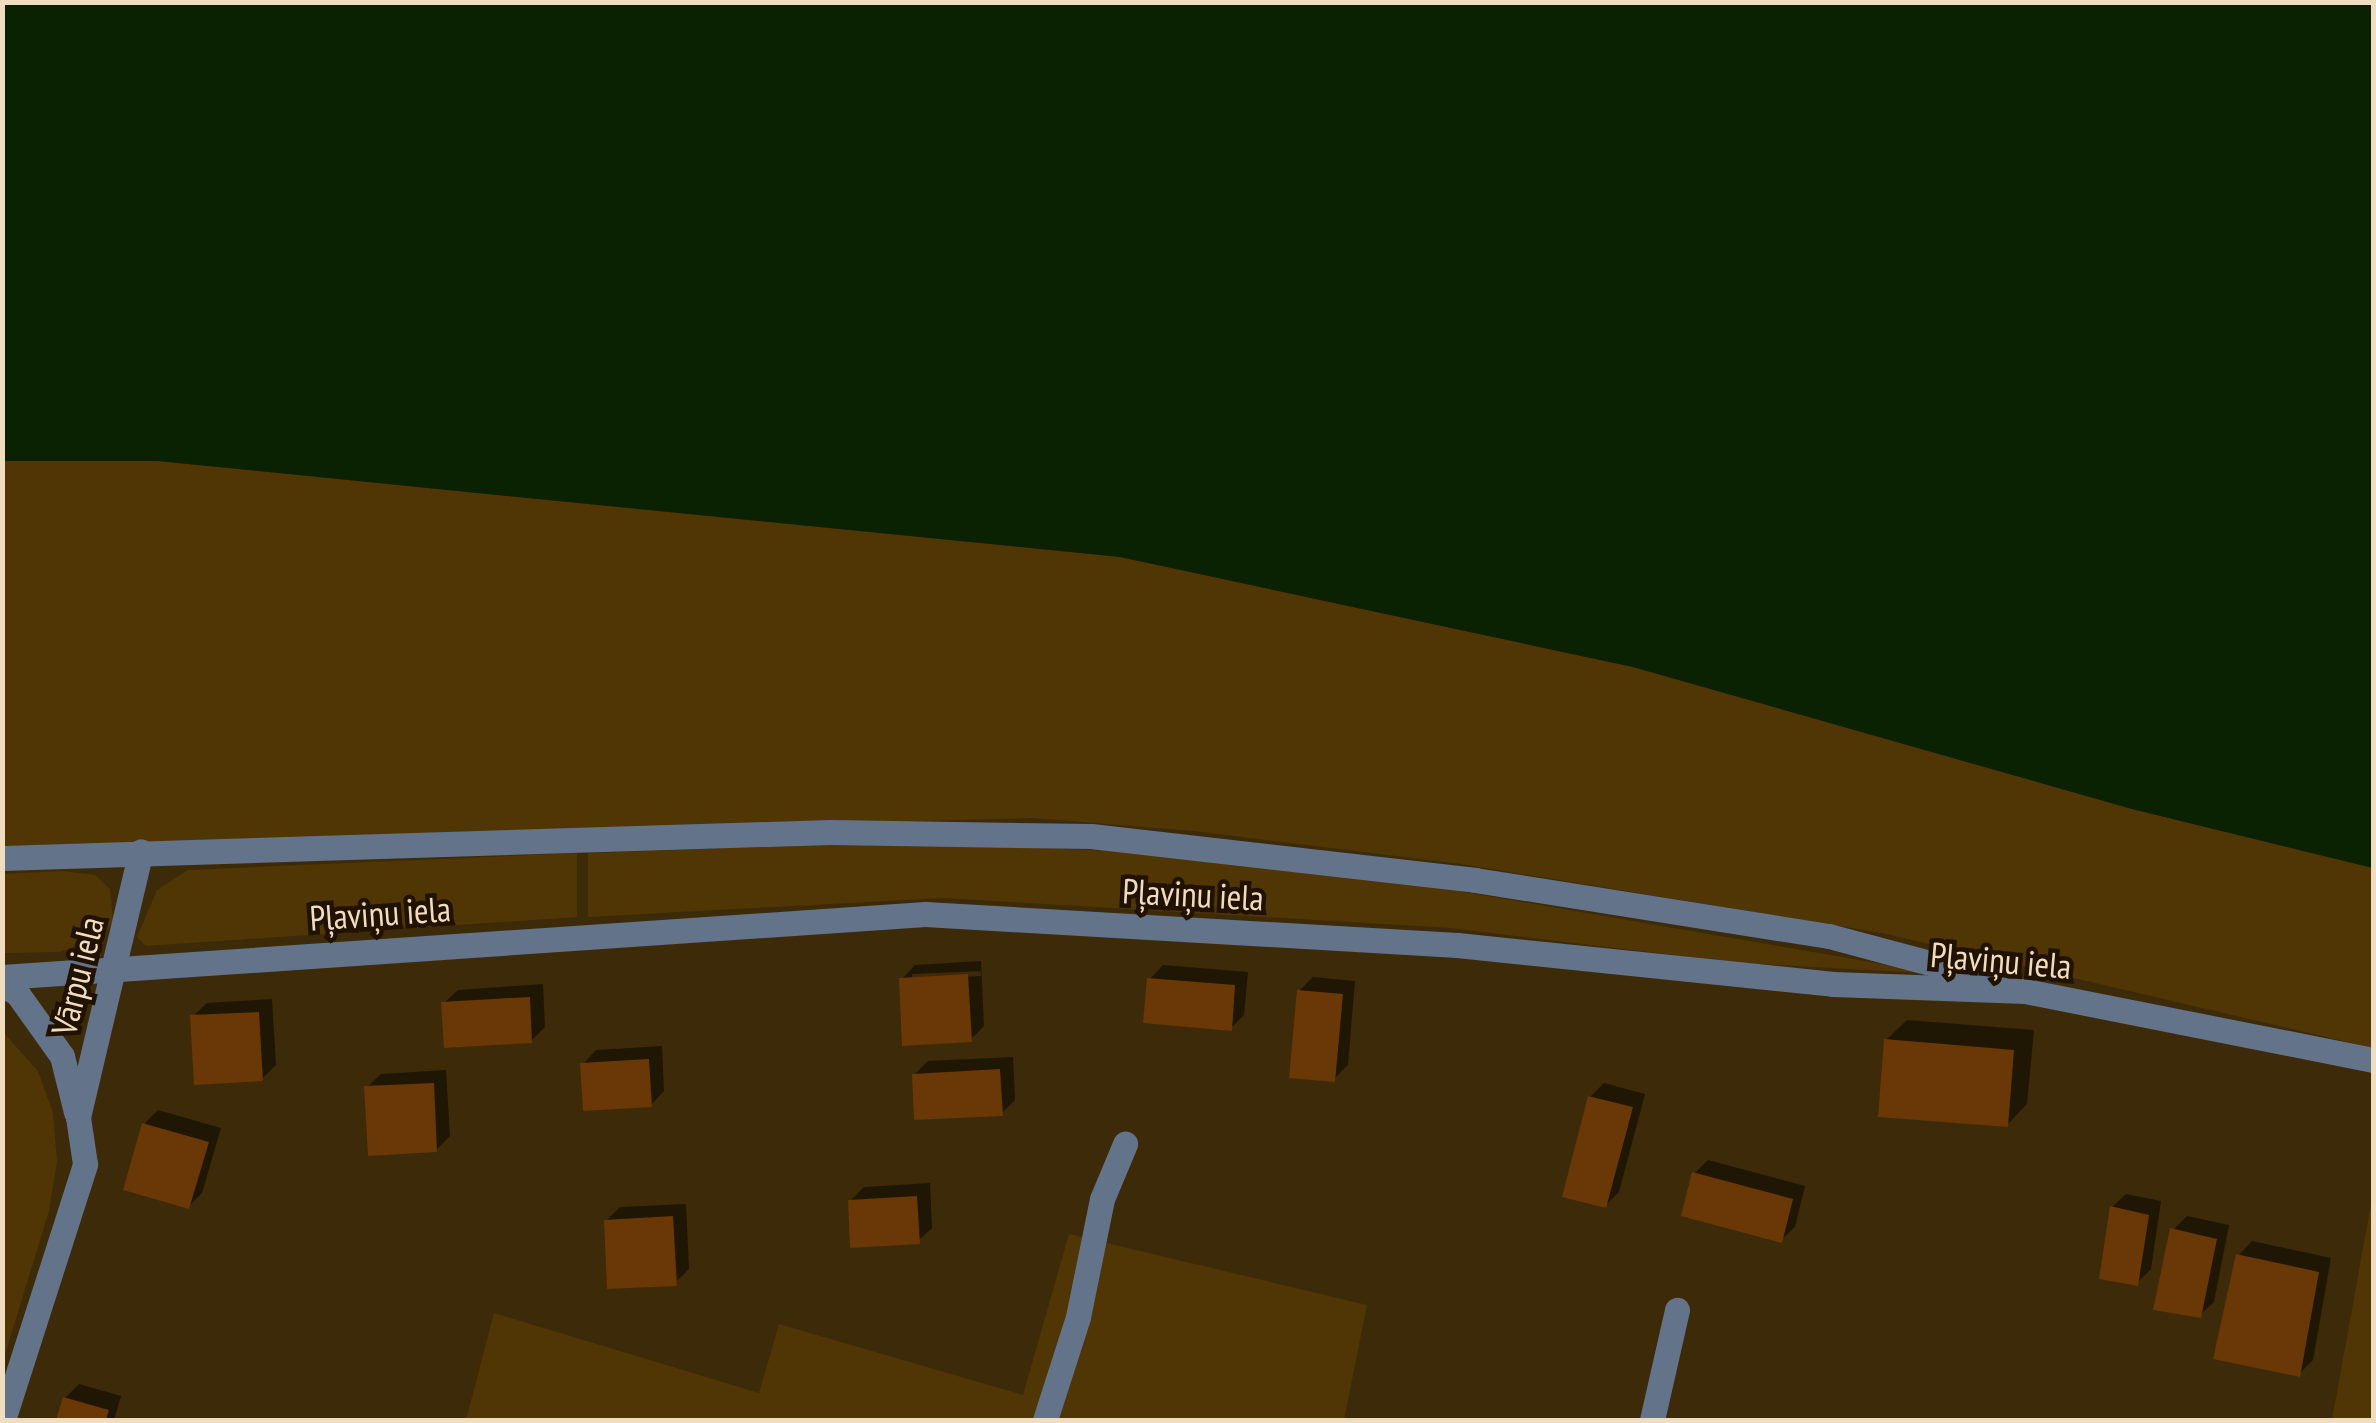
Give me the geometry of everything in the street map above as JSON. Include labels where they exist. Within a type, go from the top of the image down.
[{"type":"street","points":[[2,858],[831,832],[1091,836],[1476,880],[1829,936],[1966,968],[2025,991]]},
{"type":"street","name":"Vārpu iela","points":[[78,1117],[117,969],[141,851]]},
{"type":"street","name":"Pļaviņu iela","points":[[2,977],[925,914],[1457,945],[1833,984],[2025,991],[2374,1060]]},
{"type":"street","name":"Vārpu iela","points":[[2,985],[17,993],[62,1056],[85,1164],[3,1420]]},
{"type":"street","points":[[1045,1420],[1078,1317],[1102,1199],[1125,1144]]},
{"type":"street","points":[[1652,1420],[1676,1310]]},
{"type":"shaded area","points":[[2,3],[2373,3],[2373,868],[2132,809],[1633,667],[1120,557],[158,461],[3,461]]},
{"type":"shaded area","points":[[2,461],[158,461],[1120,557],[1633,667],[2132,809],[2373,868],[2373,1048],[1882,933],[1461,864],[1194,831],[1033,818],[3,846]]},
{"type":"shaded area","points":[[885,843],[1123,851],[1418,884],[1941,974],[1740,963],[1450,928],[944,898],[588,917],[588,853]]},
{"type":"shaded area","points":[[577,853],[577,917],[146,946],[137,937],[157,890],[188,870]]},
{"type":"shaded area","points":[[62,871],[95,875],[110,889],[113,920],[104,936],[60,952],[3,953],[2,874]]},
{"type":"shaded area","points":[[3,1032],[38,1071],[53,1113],[57,1161],[49,1211],[3,1361]]},
{"type":"shaded area","points":[[2373,1193],[2373,1420],[2332,1420]]},
{"type":"shaded area","points":[[1069,1234],[1367,1305],[1344,1420],[466,1420],[494,1313],[759,1393],[779,1324],[1023,1395]]},
{"type":"building","points":[[968,974],[972,1042],[902,1046],[899,978]]},
{"type":"building","points":[[1147,978],[1235,985],[1232,1031],[1143,1023]]},
{"type":"building","points":[[1297,990],[1343,994],[1335,1082],[1289,1078]]},
{"type":"building","points":[[530,997],[532,1043],[444,1048],[441,1002]]},
{"type":"building","points":[[259,1012],[263,1081],[194,1085],[190,1015]]},
{"type":"building","points":[[1884,1039],[2014,1050],[2008,1127],[1878,1117]]},
{"type":"building","points":[[649,1059],[652,1107],[583,1111],[580,1063]]},
{"type":"building","points":[[1000,1069],[1003,1116],[914,1120],[912,1074]]},
{"type":"building","points":[[434,1083],[437,1152],[368,1156],[364,1086]]},
{"type":"building","points":[[1588,1096],[1633,1107],[1606,1208],[1562,1197]]},
{"type":"building","points":[[142,1123],[209,1142],[189,1209],[123,1190]]},
{"type":"building","points":[[1692,1172],[1793,1199],[1782,1243],[1681,1216]]},
{"type":"building","points":[[917,1196],[920,1244],[850,1248],[848,1200]]},
{"type":"building","points":[[2110,1206],[2149,1215],[2138,1286],[2099,1279]]},
{"type":"building","points":[[673,1216],[677,1286],[607,1289],[604,1220]]},
{"type":"building","points":[[2170,1228],[2217,1239],[2201,1318],[2153,1310]]},
{"type":"building","points":[[2236,1254],[2319,1272],[2300,1377],[2213,1359]]},
{"type":"building","points":[[63,1397],[109,1410],[106,1420],[56,1420]]}]
